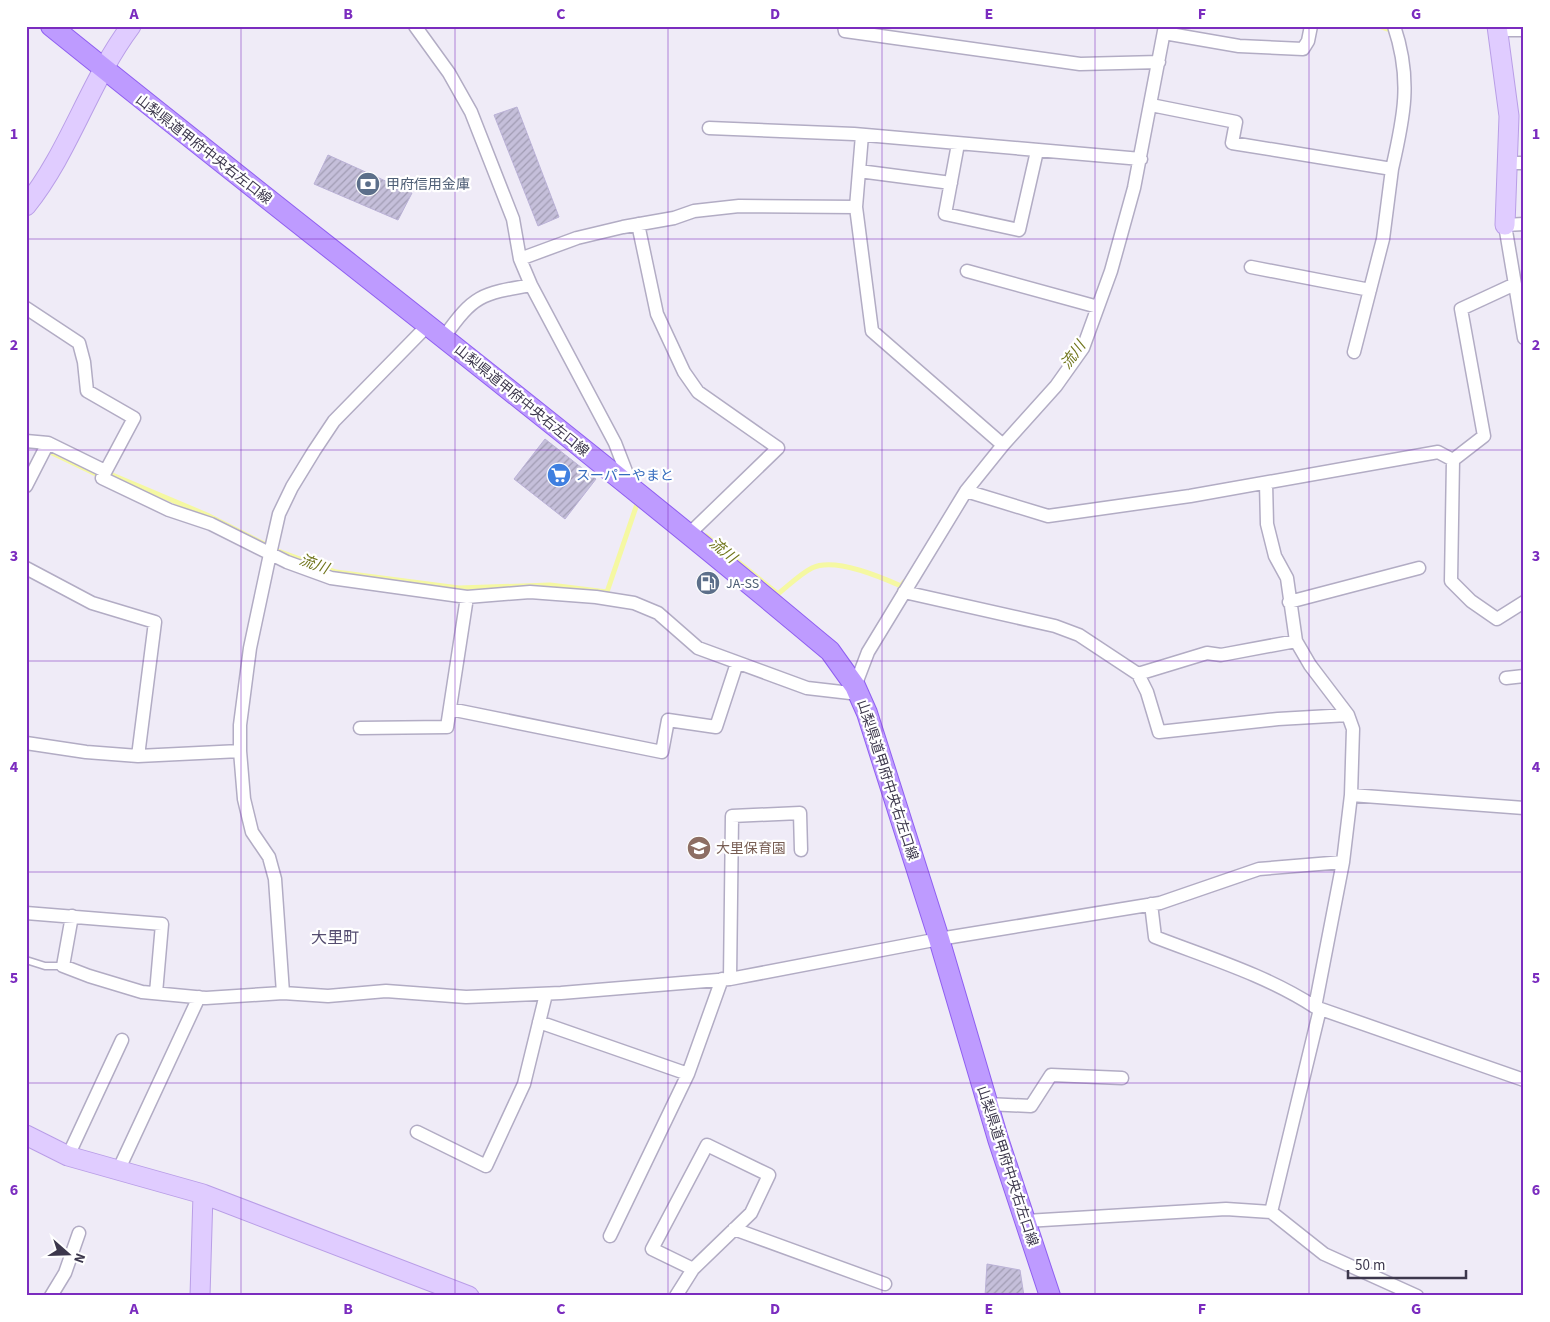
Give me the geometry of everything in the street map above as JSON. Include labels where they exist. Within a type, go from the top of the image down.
[{"type":"main road","name":"山梨県道甲府中央右左口線","points":[[51,26],[133,94],[436,331],[689,534],[830,651],[857,690],[939,939],[987,1104],[1050,1296]]},
{"type":"street","points":[[29,198],[59,155],[102,68],[131,26]]},
{"type":"street","points":[[415,26],[449,73],[471,112],[513,219],[520,259],[531,285],[615,443],[635,492]]},
{"type":"street","points":[[844,26],[845,31],[1080,64],[1158,62]]},
{"type":"street","points":[[26,308],[80,343],[87,392],[134,418],[102,478],[169,510],[211,524],[270,554],[331,578],[467,597],[530,592],[596,597],[634,603],[658,614],[698,648],[807,688],[857,690],[868,652],[966,491],[1073,364],[1083,348],[1111,271],[1141,159],[1164,30],[1239,46],[1303,49],[1308,41],[1310,26]]},
{"type":"street","points":[[1354,352],[1383,239],[1392,169],[1404,121],[1406,82],[1394,26]]},
{"type":"street","points":[[1524,30],[1497,28],[1516,163],[1515,284],[1524,338]]},
{"type":"street","points":[[1151,105],[1236,122],[1232,143],[1392,169]]},
{"type":"street","points":[[709,128],[862,135],[1141,159]]},
{"type":"street","points":[[862,135],[856,207],[872,332],[1003,445]]},
{"type":"street","points":[[958,144],[945,214],[1019,230],[1036,151]]},
{"type":"street","points":[[859,171],[951,183]]},
{"type":"street","points":[[520,259],[577,238],[674,218],[694,211],[739,206],[856,207]]},
{"type":"street","points":[[638,224],[657,314],[684,372],[698,392],[778,448],[689,534]]},
{"type":"street","points":[[1251,267],[1370,290]]},
{"type":"street","points":[[967,271],[1098,307]]},
{"type":"street","points":[[1452,460],[1484,436],[1461,309],[1515,284]]},
{"type":"street","points":[[284,993],[275,879],[269,857],[252,832],[244,799],[240,751],[240,725],[250,648],[279,514],[292,486],[334,421],[436,331],[478,298],[498,291],[531,285]]},
{"type":"street","points":[[26,441],[48,443],[105,471]]},
{"type":"street","points":[[26,486],[48,443]]},
{"type":"street","points":[[966,491],[1048,516],[1266,482],[1438,452],[1452,460]]},
{"type":"street","points":[[1452,460],[1451,581],[1471,601],[1497,619],[1524,602]]},
{"type":"street","points":[[1266,482],[1267,524],[1275,556],[1287,578],[1296,641],[1310,665],[1348,715],[1353,729],[1351,794],[1343,862],[1318,1008],[1271,1212]]},
{"type":"street","points":[[26,568],[92,603],[154,622],[138,756]]},
{"type":"street","points":[[1289,602],[1419,568]]},
{"type":"street","points":[[904,592],[1055,626],[1079,635],[1138,674],[1159,732],[1278,719],[1348,715]]},
{"type":"street","points":[[360,728],[447,727],[467,597]]},
{"type":"street","points":[[1138,674],[1207,653],[1221,655],[1296,641]]},
{"type":"street","points":[[450,709],[662,752],[668,720],[716,728],[737,663]]},
{"type":"street","points":[[1506,678],[1524,676]]},
{"type":"street","points":[[26,743],[86,752],[138,756],[240,751]]},
{"type":"street","points":[[1351,794],[1524,808]]},
{"type":"street","points":[[610,1236],[688,1074],[726,979],[732,816],[800,813],[801,850]]},
{"type":"street","points":[[72,916],[63,966],[142,992],[199,997],[284,993],[328,996],[386,991],[466,997],[546,994],[726,979],[939,939],[1151,904],[1259,869],[1343,862]]},
{"type":"street","points":[[1151,904],[1155,937],[1262,978],[1292,992],[1318,1008],[1524,1080]]},
{"type":"street","points":[[26,913],[162,924],[156,993]]},
{"type":"street","points":[[417,1132],[486,1166],[524,1084],[546,994]]},
{"type":"street","points":[[118,1171],[199,997]]},
{"type":"street","points":[[539,1022],[688,1074]]},
{"type":"street","points":[[68,1156],[122,1040]]},
{"type":"street","points":[[987,1104],[1031,1106],[1051,1075],[1122,1078]]},
{"type":"street","points":[[26,1135],[68,1156],[203,1194],[469,1296]]},
{"type":"street","points":[[676,1296],[693,1269],[751,1213],[769,1175],[707,1145],[652,1249],[693,1269]]},
{"type":"street","points":[[200,1296],[203,1194]]},
{"type":"street","points":[[1026,1221],[1226,1209],[1271,1212],[1324,1254],[1416,1296]]},
{"type":"street","points":[[734,1229],[885,1284]]},
{"type":"street","points":[[51,1296],[65,1272],[78,1233]]},
{"type":"lane","points":[[26,960],[45,966],[63,966]]},
{"type":"building","points":[[517,107],[559,217],[538,226],[494,115]]},
{"type":"building","points":[[328,155],[412,193],[398,220],[314,184]]},
{"type":"building","points":[[545,439],[596,479],[565,519],[514,479]]},
{"type":"building","points":[[987,1264],[1020,1270],[1024,1296],[985,1296]]},
{"type":"waterway","name":"流川","points":[[1379,26],[1387,29],[1388,26]]},
{"type":"waterway","name":"流川","points":[[46,450],[96,474],[110,474],[207,515],[278,551],[336,572],[459,588],[550,585],[607,592],[637,504],[641,503]]},
{"type":"waterway","name":"流川","points":[[706,536],[778,594],[803,573],[821,565],[845,566],[901,586],[904,582]]},
{"type":"place","name":"甲府信用金庫","points":[[368,184]]},
{"type":"place","name":"スーパーやまと","points":[[559,475]]},
{"type":"place","name":"JA-SS","points":[[708,583]]},
{"type":"place","name":"大里保育園","points":[[699,848]]},
{"type":"district","name":"大里町","points":[[335,937]]}]
